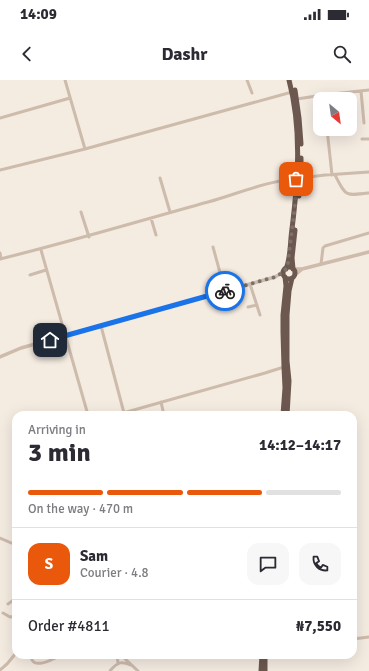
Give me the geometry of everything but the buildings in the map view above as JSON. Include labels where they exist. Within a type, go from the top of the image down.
[{"type":"highway","points":[[283,411],[285,388],[283,315],[286,287],[285,277],[283,274],[290,250],[299,179],[297,130],[290,80]]},
{"type":"highway","points":[[287,411],[289,381],[287,361],[287,315],[289,290],[295,272],[292,262],[299,179],[300,130],[297,98],[293,80]]},
{"type":"highway","points":[[285,270],[290,268],[294,269]]},
{"type":"highway","points":[[285,277],[289,279],[293,277]]},
{"type":"highway","points":[[261,671],[262,659]]},
{"type":"highway","points":[[265,671],[266,659]]},
{"type":"street","points":[[65,80],[85,149]]},
{"type":"street","points":[[247,80],[252,93]]},
{"type":"street","points":[[352,92],[369,90]]},
{"type":"street","points":[[361,91],[364,123]]},
{"type":"street","points":[[0,170],[85,149],[292,92]]},
{"type":"street","points":[[297,98],[313,96]]},
{"type":"street","points":[[0,118],[70,98]]},
{"type":"street","points":[[328,136],[333,175],[343,190],[346,193],[355,195],[369,193]]},
{"type":"street","points":[[362,139],[369,139]]},
{"type":"street","points":[[0,253],[1,259],[41,250],[274,182],[369,172]]},
{"type":"street","points":[[160,178],[170,212]]},
{"type":"street","points":[[81,212],[89,237]]},
{"type":"street","points":[[151,218],[156,235]]},
{"type":"street","points":[[321,264],[323,248],[325,246],[369,233]]},
{"type":"street","points":[[213,248],[225,291]]},
{"type":"street","points":[[41,250],[87,411]]},
{"type":"street","points":[[294,269],[298,270],[369,252]]},
{"type":"street","points":[[293,277],[302,269]]},
{"type":"street","points":[[30,275],[46,270]]},
{"type":"street","points":[[0,357],[21,348],[275,277],[285,270]]},
{"type":"street","points":[[275,277],[285,277]]},
{"type":"street","points":[[250,284],[260,315]]},
{"type":"street","points":[[248,307],[257,305]]},
{"type":"street","points":[[101,326],[123,411]]},
{"type":"street","points":[[131,411],[284,367]]},
{"type":"street","points":[[161,402],[163,411]]},
{"type":"street","points":[[0,538],[12,543]]},
{"type":"street","points":[[8,604],[12,601]]},
{"type":"street","points":[[3,613],[12,617]]},
{"type":"street","points":[[357,638],[369,637]]},
{"type":"street","points":[[0,670],[12,658]]},
{"type":"street","points":[[32,659],[37,665],[44,665],[54,659]]},
{"type":"street","points":[[118,659],[118,663]]},
{"type":"street","points":[[125,659],[138,671]]},
{"type":"street","points":[[110,671],[118,663],[122,662],[133,666]]},
{"type":"way so far","points":[[225,291],[275,277],[286,269],[295,205],[296,179]]},
{"type":"route","points":[[50,340],[225,291]]}]
